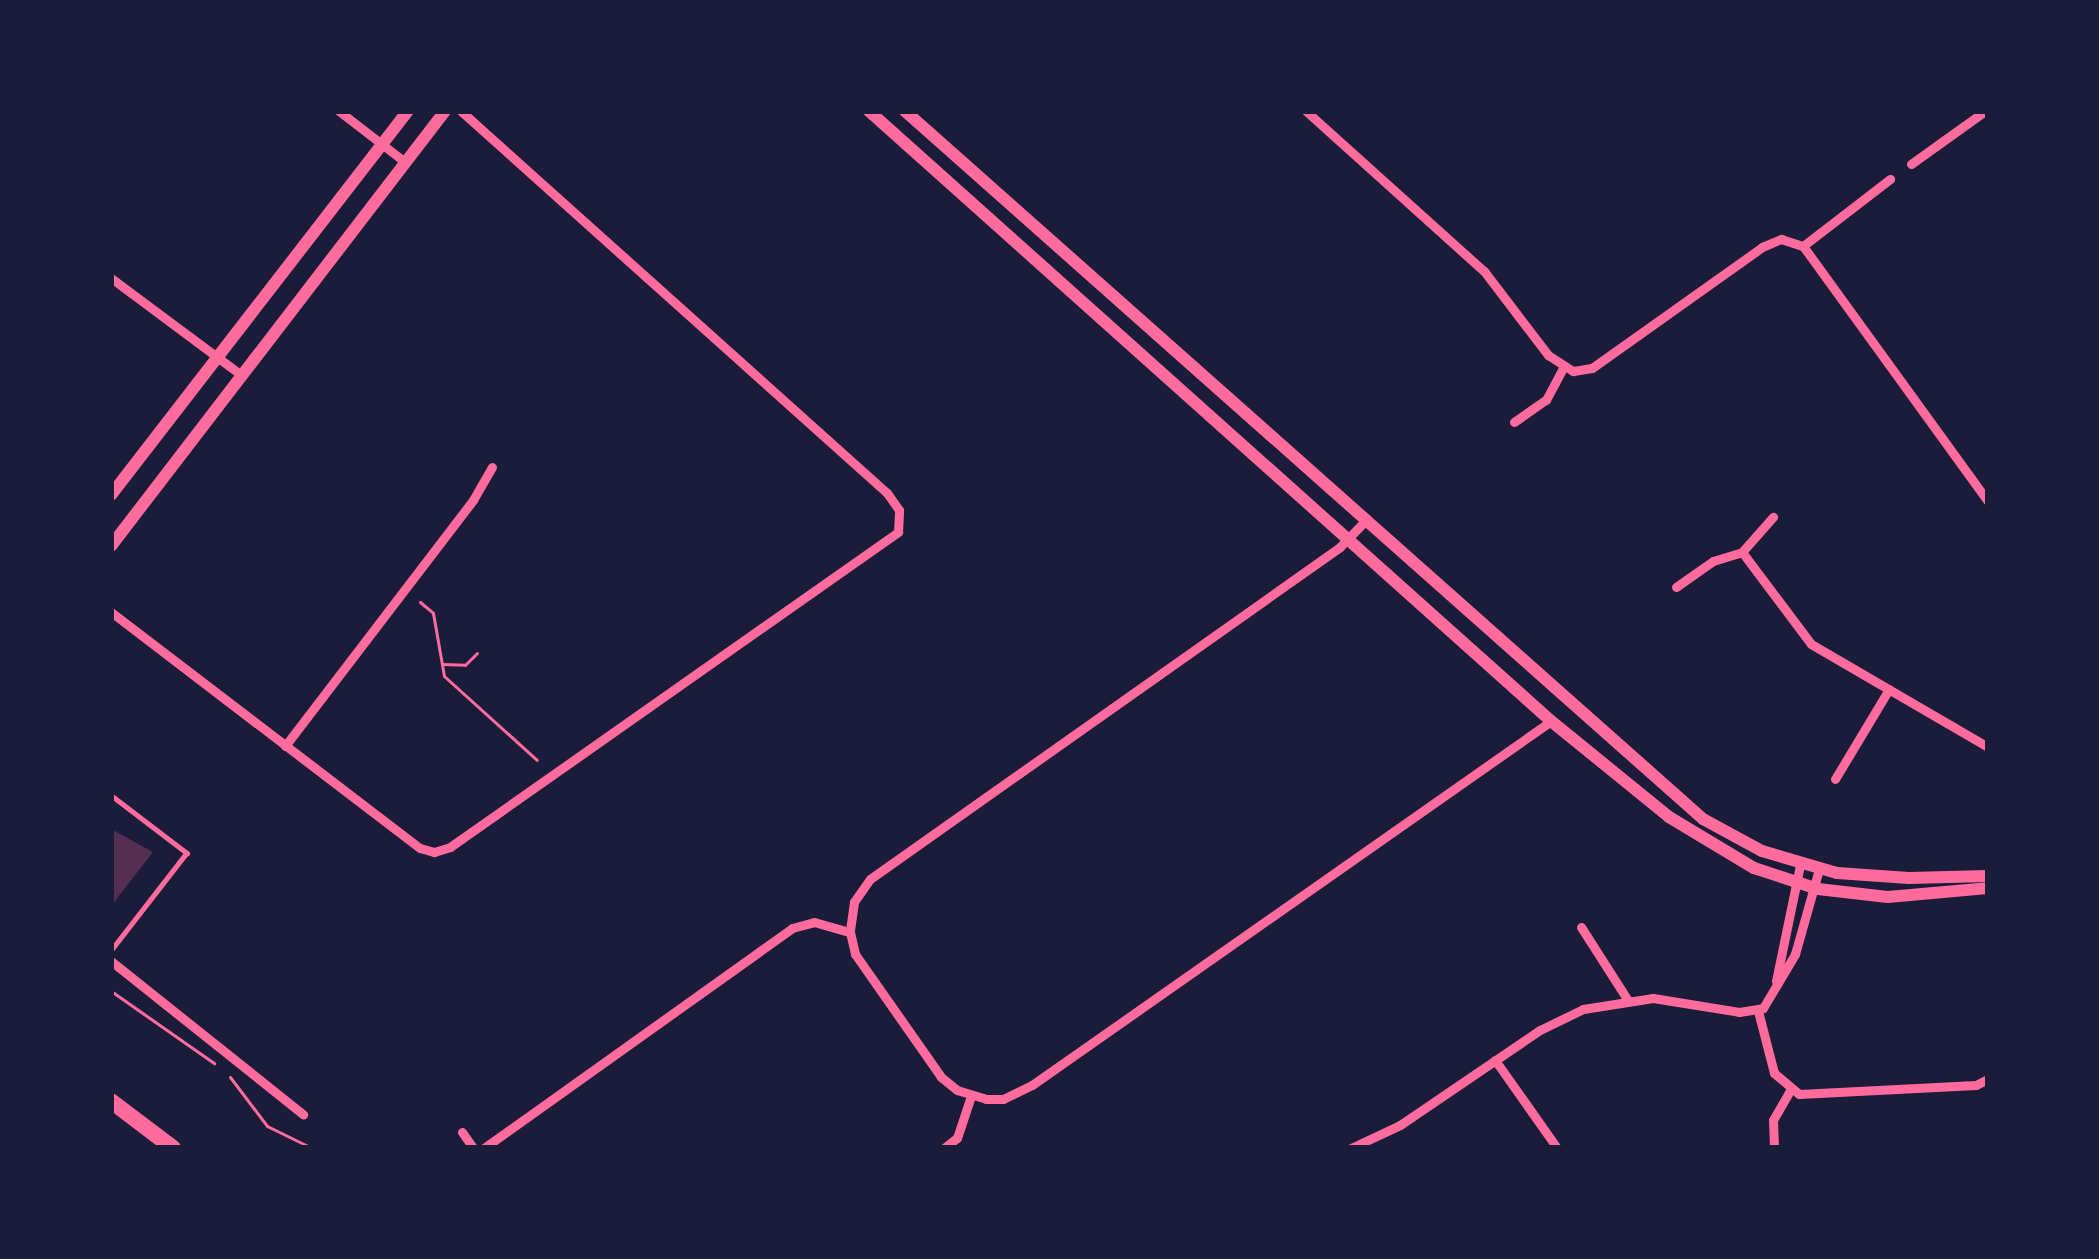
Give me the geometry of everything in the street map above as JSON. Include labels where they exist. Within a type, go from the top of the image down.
[{"type":"highway","points":[[111,1101],[173,1148]]},
{"type":"street","points":[[339,111],[405,162]]},
{"type":"street","points":[[111,495],[408,111]]},
{"type":"street","points":[[111,546],[445,111]]},
{"type":"street","points":[[111,612],[420,848],[434,852],[449,847],[898,532],[898,510],[886,493],[461,111]]},
{"type":"street","points":[[869,111],[1551,721],[1693,833],[1754,868],[1814,887],[1888,897],[1988,888]]},
{"type":"street","points":[[905,111],[1702,819],[1800,865],[1819,869],[1872,878],[1988,876]]},
{"type":"street","points":[[1306,111],[1496,283],[1563,368]]},
{"type":"street","points":[[1911,164],[1985,111]]},
{"type":"street","points":[[1803,246],[1890,178]]},
{"type":"street","points":[[1563,368],[1592,368],[1762,247],[1780,239],[1803,246],[1988,502]]},
{"type":"street","points":[[111,278],[239,374]]},
{"type":"street","points":[[1514,422],[1546,400],[1563,368]]},
{"type":"street","points":[[285,746],[492,467]]},
{"type":"street","points":[[1676,586],[1713,561],[1742,552],[1773,517]]},
{"type":"street","points":[[1365,521],[1349,540],[870,879],[854,902],[850,932],[855,954],[941,1077],[971,1096],[1003,1099],[1032,1085],[1571,705]]},
{"type":"street","points":[[1742,552],[1811,644],[1988,747]]},
{"type":"street","points":[[1835,779],[1889,688]]},
{"type":"street","points":[[1775,993],[1800,865]]},
{"type":"street","points":[[1351,1148],[1420,1113],[1558,1020],[1627,999],[1676,998],[1739,1012],[1758,1011],[1775,993],[1795,954],[1819,869]]},
{"type":"street","points":[[484,1148],[792,928],[835,924],[850,932]]},
{"type":"street","points":[[1581,927],[1627,999]]},
{"type":"street","points":[[111,961],[303,1114]]},
{"type":"street","points":[[1758,1011],[1774,1073],[1790,1090],[1813,1096],[1976,1084],[1988,1079]]},
{"type":"street","points":[[1496,1060],[1557,1148]]},
{"type":"street","points":[[1774,1148],[1773,1120],[1790,1090]]},
{"type":"street","points":[[944,1148],[957,1138],[971,1096]]},
{"type":"street","points":[[462,1132],[473,1148]]},
{"type":"lane","points":[[111,795],[187,853],[111,951]]},
{"type":"path","points":[[421,602],[433,613],[439,663],[448,680],[522,741],[537,760]]},
{"type":"path","points":[[439,663],[465,665],[477,653]]},
{"type":"path","points":[[111,991],[232,1078],[267,1126],[312,1148]]},
{"type":"building","points":[[111,829],[153,852],[111,906]]}]
